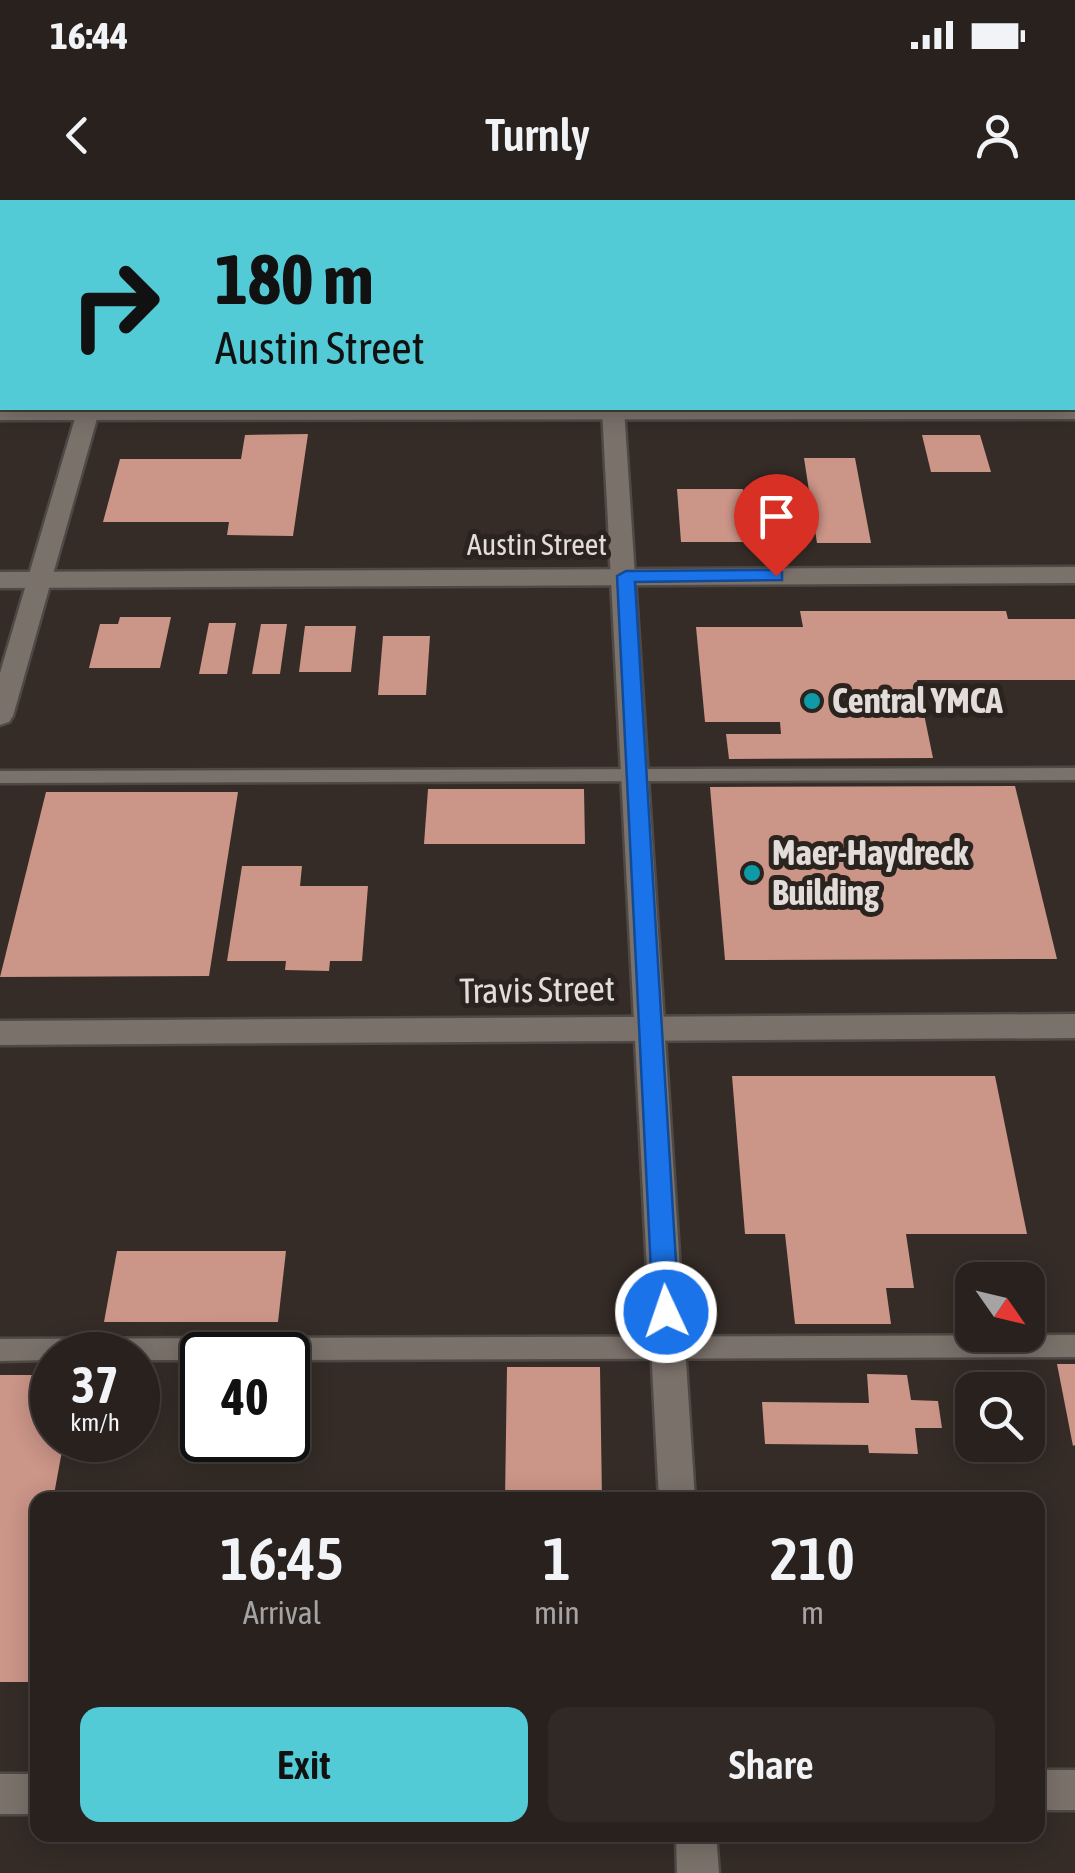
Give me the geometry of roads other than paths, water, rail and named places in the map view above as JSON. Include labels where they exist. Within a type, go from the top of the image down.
[{"type":"street","points":[[614,411],[677,1492]]},
{"type":"street","points":[[0,716],[88,412]]},
{"type":"street","name":"Austin Street","points":[[0,580],[1075,575]]},
{"type":"street","name":"Travis Street","points":[[0,1033],[1075,1026]]},
{"type":"street","points":[[1045,1790],[1075,1790]]},
{"type":"street","points":[[0,1794],[30,1794]]},
{"type":"street","points":[[696,1842],[698,1873]]},
{"type":"lane","points":[[0,416],[88,412],[614,411],[1075,415]]},
{"type":"lane","points":[[0,777],[1075,774]]},
{"type":"lane","points":[[0,1350],[1075,1346]]},
{"type":"place","name":"Central YMCA","points":[[812,701]]},
{"type":"place","name":"Maer-Haydreck Building","points":[[752,873]]}]
